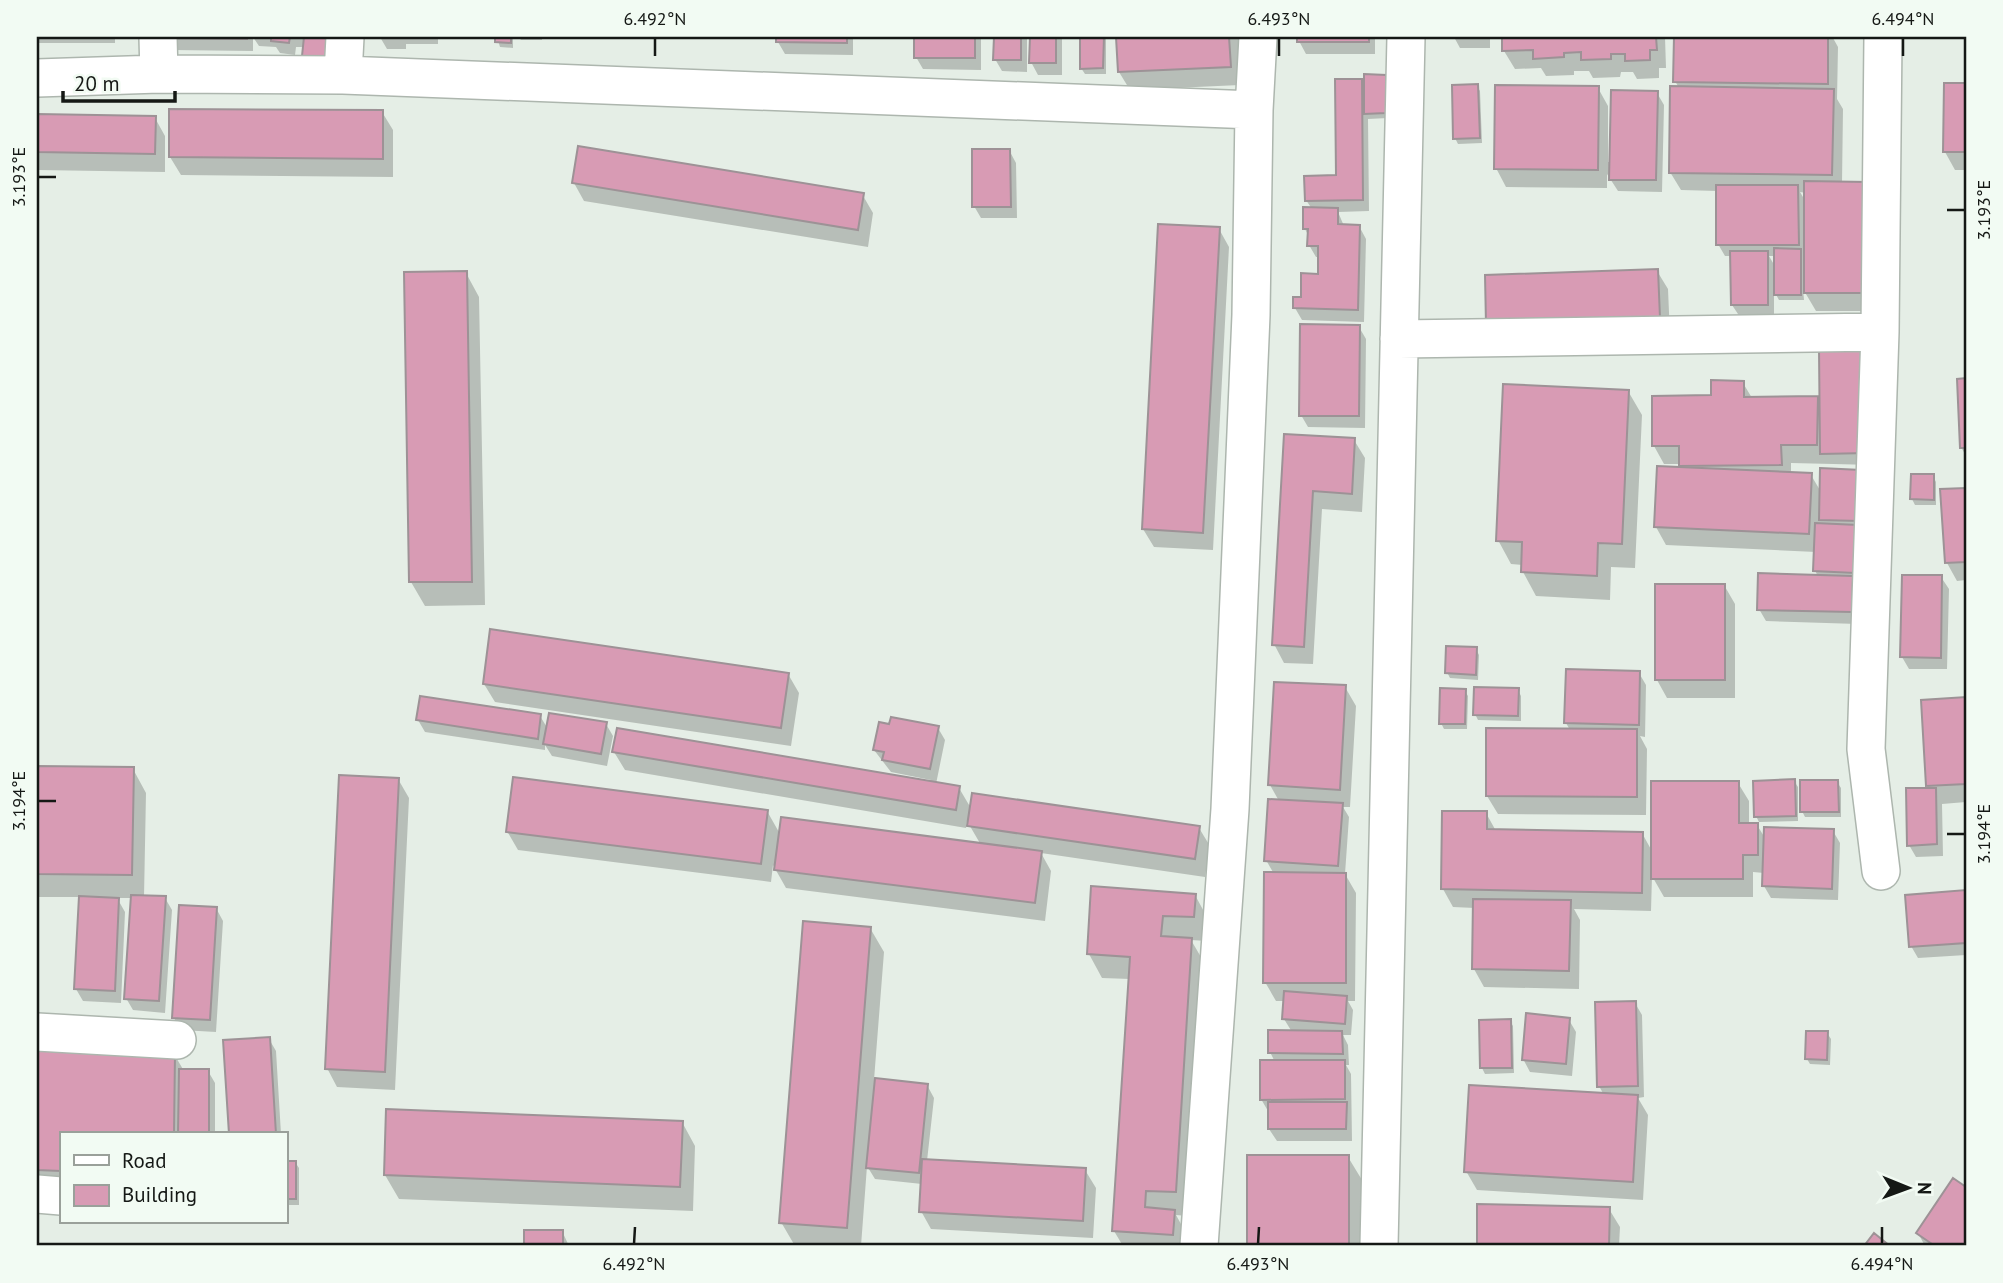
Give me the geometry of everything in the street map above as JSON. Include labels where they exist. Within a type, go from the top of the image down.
[{"type":"street","points":[[158,37],[159,74]]},
{"type":"street","points":[[344,75],[345,37]]},
{"type":"street","points":[[1199,1246],[1231,795],[1251,315],[1254,110],[1258,37]]},
{"type":"street","points":[[1380,1246],[1406,37]]},
{"type":"street","points":[[1881,871],[1866,749],[1880,332],[1883,37]]},
{"type":"street","points":[[37,78],[159,74],[344,75],[1254,110]]},
{"type":"street","points":[[1399,340],[1880,332]]},
{"type":"street","points":[[37,1032],[177,1040]]},
{"type":"street","points":[[37,1195],[60,1196]]},
{"type":"building","points":[[247,37],[247,39],[163,38]]},
{"type":"building","points":[[271,37],[290,37],[289,43],[271,41]]},
{"type":"building","points":[[304,37],[337,37],[336,58],[302,56]]},
{"type":"building","points":[[495,37],[511,37],[511,43],[495,42]]},
{"type":"building","points":[[776,37],[847,37],[847,43],[776,42]]},
{"type":"building","points":[[914,37],[975,37],[975,58],[914,58]]},
{"type":"building","points":[[994,37],[1021,37],[1021,60],[993,60]]},
{"type":"building","points":[[1030,37],[1056,37],[1056,63],[1029,63]]},
{"type":"building","points":[[1080,37],[1104,37],[1103,68],[1080,69]]},
{"type":"building","points":[[1116,37],[1229,37],[1231,67],[1118,72]]},
{"type":"building","points":[[1297,37],[1369,37],[1369,42],[1297,42]]},
{"type":"building","points":[[1502,37],[1656,37],[1657,50],[1650,50],[1650,60],[1625,61],[1625,54],[1611,54],[1611,59],[1581,60],[1581,52],[1564,53],[1564,57],[1533,59],[1533,50],[1502,51]]},
{"type":"building","points":[[1674,37],[1828,37],[1828,84],[1673,82]]},
{"type":"building","points":[[1364,74],[1386,75],[1386,113],[1364,114]]},
{"type":"building","points":[[1335,79],[1362,79],[1363,200],[1305,201],[1304,176],[1336,175]]},
{"type":"building","points":[[1944,83],[1966,83],[1966,152],[1943,152]]},
{"type":"building","points":[[1478,84],[1480,138],[1453,139],[1452,85]]},
{"type":"building","points":[[1495,85],[1599,86],[1598,170],[1494,169]]},
{"type":"building","points":[[1670,86],[1834,89],[1832,175],[1669,173]]},
{"type":"building","points":[[1611,90],[1658,91],[1656,180],[1609,180]]},
{"type":"building","points":[[169,109],[383,110],[383,159],[169,157]]},
{"type":"building","points":[[37,114],[156,116],[155,154],[37,152]]},
{"type":"building","points":[[578,146],[864,193],[858,230],[572,183]]},
{"type":"building","points":[[972,149],[1010,149],[1011,207],[972,207]]},
{"type":"building","points":[[1804,181],[1868,182],[1868,293],[1804,293]]},
{"type":"building","points":[[1716,185],[1798,185],[1799,245],[1716,245]]},
{"type":"building","points":[[1303,207],[1338,208],[1338,224],[1360,225],[1358,310],[1293,308],[1293,297],[1301,297],[1301,273],[1318,274],[1318,246],[1307,246],[1308,229],[1303,229]]},
{"type":"building","points":[[1158,224],[1220,227],[1203,533],[1142,529]]},
{"type":"building","points":[[1774,248],[1801,249],[1801,295],[1774,295]]},
{"type":"building","points":[[1730,251],[1768,251],[1768,305],[1731,305]]},
{"type":"building","points":[[1658,269],[1660,318],[1486,324],[1485,275]]},
{"type":"building","points":[[467,271],[472,582],[409,582],[404,272]]},
{"type":"building","points":[[1300,324],[1360,325],[1359,416],[1299,416]]},
{"type":"building","points":[[1819,348],[1867,348],[1868,453],[1820,454]]},
{"type":"building","points":[[1966,378],[1966,448],[1960,448],[1957,379]]},
{"type":"building","points":[[1711,380],[1744,381],[1744,397],[1818,396],[1817,445],[1781,445],[1782,465],[1679,466],[1679,446],[1652,446],[1652,396],[1711,395]]},
{"type":"building","points":[[1503,384],[1629,390],[1622,544],[1598,543],[1597,576],[1521,572],[1522,542],[1496,541]]},
{"type":"building","points":[[1284,434],[1355,438],[1352,494],[1313,491],[1304,647],[1272,645]]},
{"type":"building","points":[[1657,466],[1812,473],[1809,534],[1654,527]]},
{"type":"building","points":[[1820,468],[1861,470],[1860,521],[1819,520]]},
{"type":"building","points":[[1911,474],[1934,474],[1934,500],[1910,499]]},
{"type":"building","points":[[1966,488],[1966,562],[1945,563],[1940,489]]},
{"type":"building","points":[[1815,523],[1858,525],[1855,573],[1813,571]]},
{"type":"building","points":[[1758,573],[1853,576],[1852,612],[1757,610]]},
{"type":"building","points":[[1902,575],[1942,575],[1941,658],[1900,657]]},
{"type":"building","points":[[1655,584],[1725,584],[1725,680],[1655,680]]},
{"type":"building","points":[[490,629],[789,673],[781,728],[483,684]]},
{"type":"building","points":[[1446,646],[1477,647],[1476,675],[1445,673]]},
{"type":"building","points":[[1566,669],[1640,671],[1639,725],[1564,723]]},
{"type":"building","points":[[1274,682],[1346,685],[1340,790],[1268,785]]},
{"type":"building","points":[[1474,687],[1519,688],[1518,716],[1473,715]]},
{"type":"building","points":[[1440,688],[1466,689],[1465,724],[1439,724]]},
{"type":"building","points":[[420,696],[541,714],[538,739],[416,720]]},
{"type":"building","points":[[1966,697],[1966,784],[1926,786],[1921,700]]},
{"type":"building","points":[[549,713],[607,722],[601,754],[543,744]]},
{"type":"building","points":[[891,717],[939,726],[930,769],[882,760],[884,752],[873,750],[879,722],[889,724]]},
{"type":"building","points":[[617,728],[960,786],[956,810],[612,752]]},
{"type":"building","points":[[1486,728],[1637,729],[1637,797],[1486,796]]},
{"type":"building","points":[[37,766],[134,767],[132,875],[37,874]]},
{"type":"building","points":[[339,775],[399,778],[385,1072],[325,1069]]},
{"type":"building","points":[[513,777],[768,810],[761,864],[506,832]]},
{"type":"building","points":[[1795,779],[1796,816],[1754,817],[1753,781]]},
{"type":"building","points":[[1800,780],[1838,780],[1839,812],[1800,812]]},
{"type":"building","points":[[1651,781],[1739,781],[1739,823],[1758,823],[1758,855],[1743,855],[1743,879],[1651,879]]},
{"type":"building","points":[[1906,788],[1936,788],[1937,844],[1907,846]]},
{"type":"building","points":[[972,793],[1200,826],[1195,859],[967,826]]},
{"type":"building","points":[[1268,799],[1343,803],[1338,866],[1264,861]]},
{"type":"building","points":[[1442,811],[1487,811],[1487,829],[1643,832],[1642,893],[1441,889]]},
{"type":"building","points":[[781,817],[1042,851],[1035,903],[774,870]]},
{"type":"building","points":[[1764,827],[1834,829],[1832,889],[1762,886]]},
{"type":"building","points":[[1264,872],[1346,873],[1346,983],[1263,983]]},
{"type":"building","points":[[1091,886],[1196,894],[1194,917],[1163,916],[1161,936],[1192,938],[1176,1192],[1146,1191],[1145,1207],[1175,1210],[1173,1235],[1112,1231],[1130,957],[1087,954]]},
{"type":"building","points":[[1966,890],[1966,943],[1909,947],[1905,895]]},
{"type":"building","points":[[131,895],[166,896],[159,1001],[124,999]]},
{"type":"building","points":[[79,896],[119,898],[115,991],[74,989]]},
{"type":"building","points":[[1473,899],[1571,900],[1569,971],[1472,969]]},
{"type":"building","points":[[179,905],[217,907],[210,1020],[172,1018]]},
{"type":"building","points":[[803,921],[871,927],[847,1228],[779,1223]]},
{"type":"building","points":[[1284,991],[1347,996],[1345,1024],[1282,1019]]},
{"type":"building","points":[[1636,1001],[1638,1086],[1597,1087],[1595,1002]]},
{"type":"building","points":[[1526,1013],[1570,1018],[1566,1064],[1522,1060]]},
{"type":"building","points":[[1511,1019],[1512,1068],[1480,1068],[1479,1020]]},
{"type":"building","points":[[1268,1030],[1342,1031],[1343,1054],[1268,1053]]},
{"type":"building","points":[[1806,1031],[1828,1031],[1827,1060],[1805,1059]]},
{"type":"building","points":[[270,1037],[276,1132],[229,1132],[223,1040]]},
{"type":"building","points":[[37,1050],[175,1053],[174,1132],[60,1132],[60,1171],[37,1170]]},
{"type":"building","points":[[1260,1060],[1345,1060],[1345,1099],[1260,1100]]},
{"type":"building","points":[[179,1069],[209,1069],[209,1132],[178,1132]]},
{"type":"building","points":[[875,1078],[928,1084],[919,1173],[866,1168]]},
{"type":"building","points":[[1469,1085],[1638,1095],[1633,1182],[1464,1172]]},
{"type":"building","points":[[1268,1102],[1347,1102],[1346,1129],[1268,1129]]},
{"type":"building","points":[[386,1109],[683,1121],[680,1187],[384,1175]]},
{"type":"building","points":[[1247,1155],[1349,1155],[1349,1246],[1247,1246]]},
{"type":"building","points":[[922,1159],[1086,1168],[1083,1221],[919,1212]]},
{"type":"building","points":[[287,1161],[296,1161],[296,1199],[287,1199]]},
{"type":"building","points":[[1953,1178],[1966,1187],[1966,1246],[1935,1246],[1916,1233]]},
{"type":"building","points":[[1477,1204],[1610,1207],[1609,1246],[1477,1246]]},
{"type":"building","points":[[524,1230],[563,1230],[563,1246],[524,1246]]},
{"type":"building","points":[[1874,1233],[1890,1246],[1864,1246]]}]
